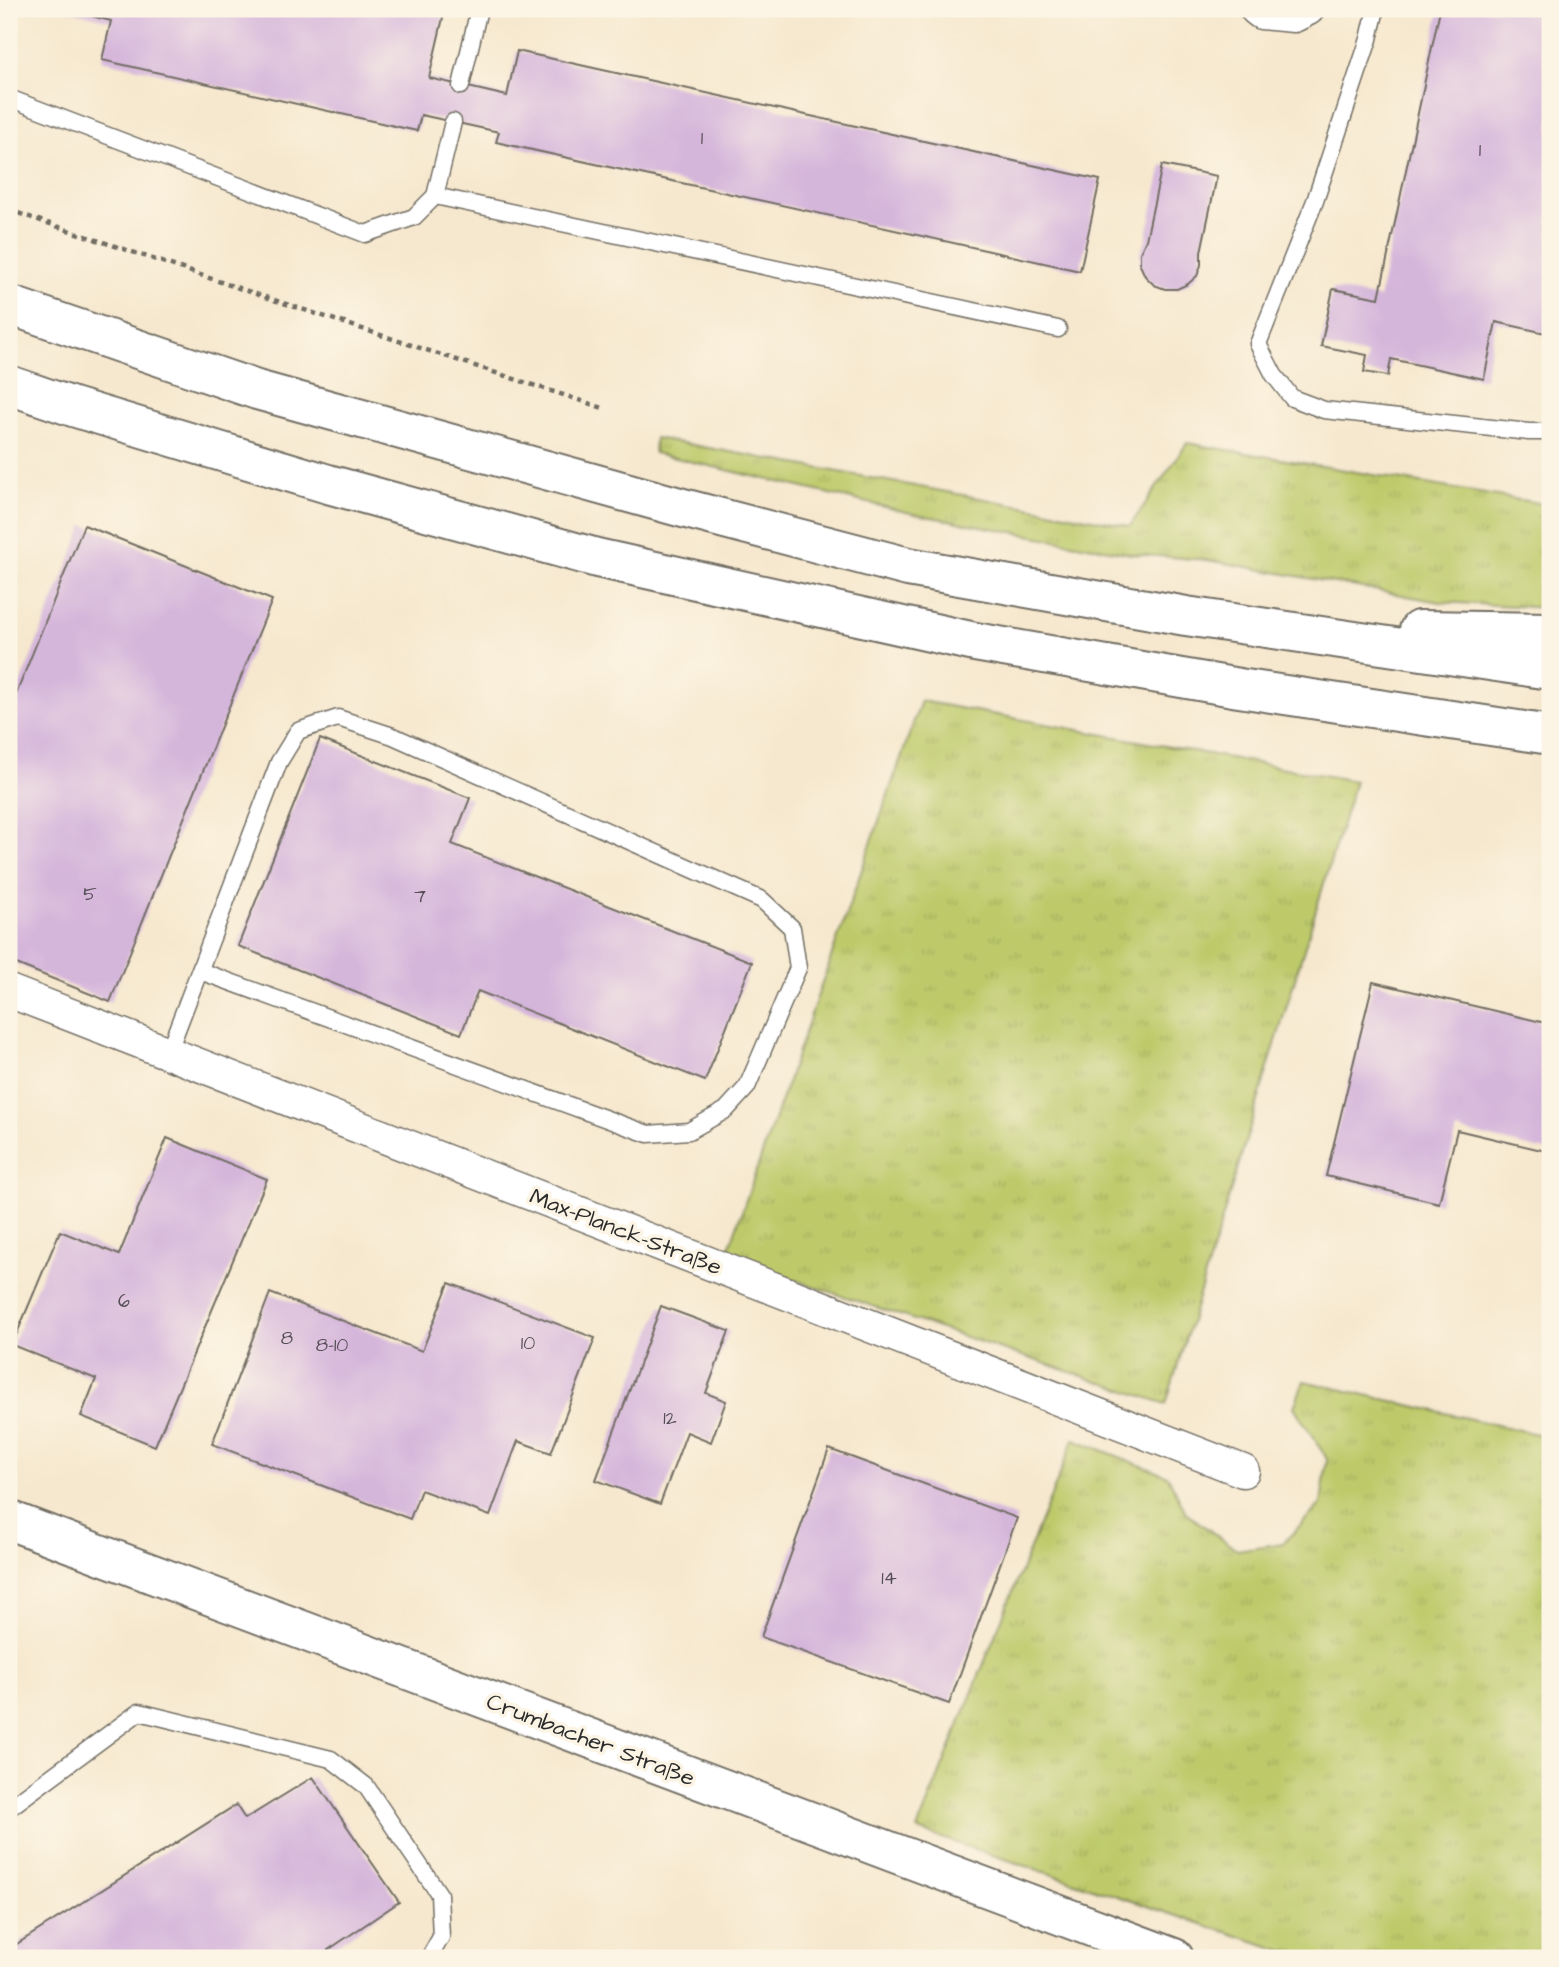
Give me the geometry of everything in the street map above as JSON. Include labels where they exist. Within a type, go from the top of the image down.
[{"type":"main road","points":[[9,304],[257,390],[908,567],[1186,616],[1550,670]]},
{"type":"main road","points":[[9,385],[315,480],[597,558],[975,642],[1239,688],[1550,735]]},
{"type":"main road","points":[[1186,616],[1311,621],[1437,631],[1550,632]]},
{"type":"main road","name":"Crumbacher Straße","points":[[9,1520],[1174,1958]]},
{"type":"street","points":[[1256,9],[1261,13],[1294,16],[1308,9]]},
{"type":"street","name":"Max-Planck-Straße","points":[[9,991],[1243,1471]]},
{"type":"lane","points":[[461,86],[480,9]]},
{"type":"lane","points":[[1376,9],[1369,39],[1315,201],[1258,344],[1274,375],[1292,398],[1324,410],[1550,432]]},
{"type":"lane","points":[[9,98],[365,234],[414,217],[435,196],[453,122]]},
{"type":"lane","points":[[435,196],[1058,329]]},
{"type":"lane","points":[[169,1053],[279,762],[298,731],[338,719],[393,736],[762,900],[792,928],[798,968],[747,1087],[726,1110],[689,1130],[648,1134],[200,971]]},
{"type":"lane","points":[[9,1808],[139,1712],[331,1759],[366,1786],[439,1895],[441,1937],[429,1958]]},
{"type":"path","points":[[9,210],[606,409]]},
{"type":"green space","points":[[655,438],[1130,526],[1187,443],[1550,505],[1550,608],[1440,602],[1208,560],[1131,554],[915,514],[654,453]]},
{"type":"green space","points":[[921,701],[1355,781],[1166,1404],[726,1257]]},
{"type":"green space","points":[[1304,1381],[1550,1437],[1550,1958],[1305,1958],[917,1830],[1074,1439],[1168,1476],[1186,1513],[1237,1550],[1283,1543],[1321,1504],[1327,1459],[1294,1407]]},
{"type":"building","points":[[64,9],[445,9],[429,78],[507,96],[517,51],[1100,180],[1080,271],[496,142],[499,132],[421,115],[417,131],[102,60],[111,21]]},
{"type":"building","points":[[1440,9],[1550,9],[1550,334],[1496,322],[1484,379],[1391,359],[1388,376],[1364,372],[1367,355],[1321,346],[1333,289],[1379,298]]},
{"type":"building","points":[[1162,165],[1217,176],[1201,252],[1201,265],[1197,276],[1177,289],[1154,285],[1145,276],[1140,265],[1140,253],[1146,240]]},
{"type":"building","points":[[84,525],[272,600],[110,1002],[9,961],[9,712]]},
{"type":"building","points":[[320,739],[470,798],[452,844],[752,962],[705,1081],[478,991],[461,1034],[238,946]]},
{"type":"building","points":[[1373,982],[1550,1024],[1550,1152],[1457,1130],[1439,1203],[1326,1176]]},
{"type":"building","points":[[167,1138],[267,1179],[155,1446],[81,1416],[96,1379],[12,1345],[60,1231],[119,1255]]},
{"type":"building","points":[[449,1283],[595,1338],[551,1453],[518,1441],[490,1516],[421,1490],[410,1519],[212,1444],[270,1293],[422,1351]]},
{"type":"building","points":[[661,1306],[729,1331],[706,1393],[726,1401],[711,1442],[687,1432],[660,1504],[596,1480]]},
{"type":"building","points":[[829,1449],[1017,1518],[949,1704],[761,1637]]},
{"type":"building","points":[[313,1777],[399,1902],[328,1950],[332,1958],[9,1958],[9,1949],[236,1805],[245,1819]]}]
